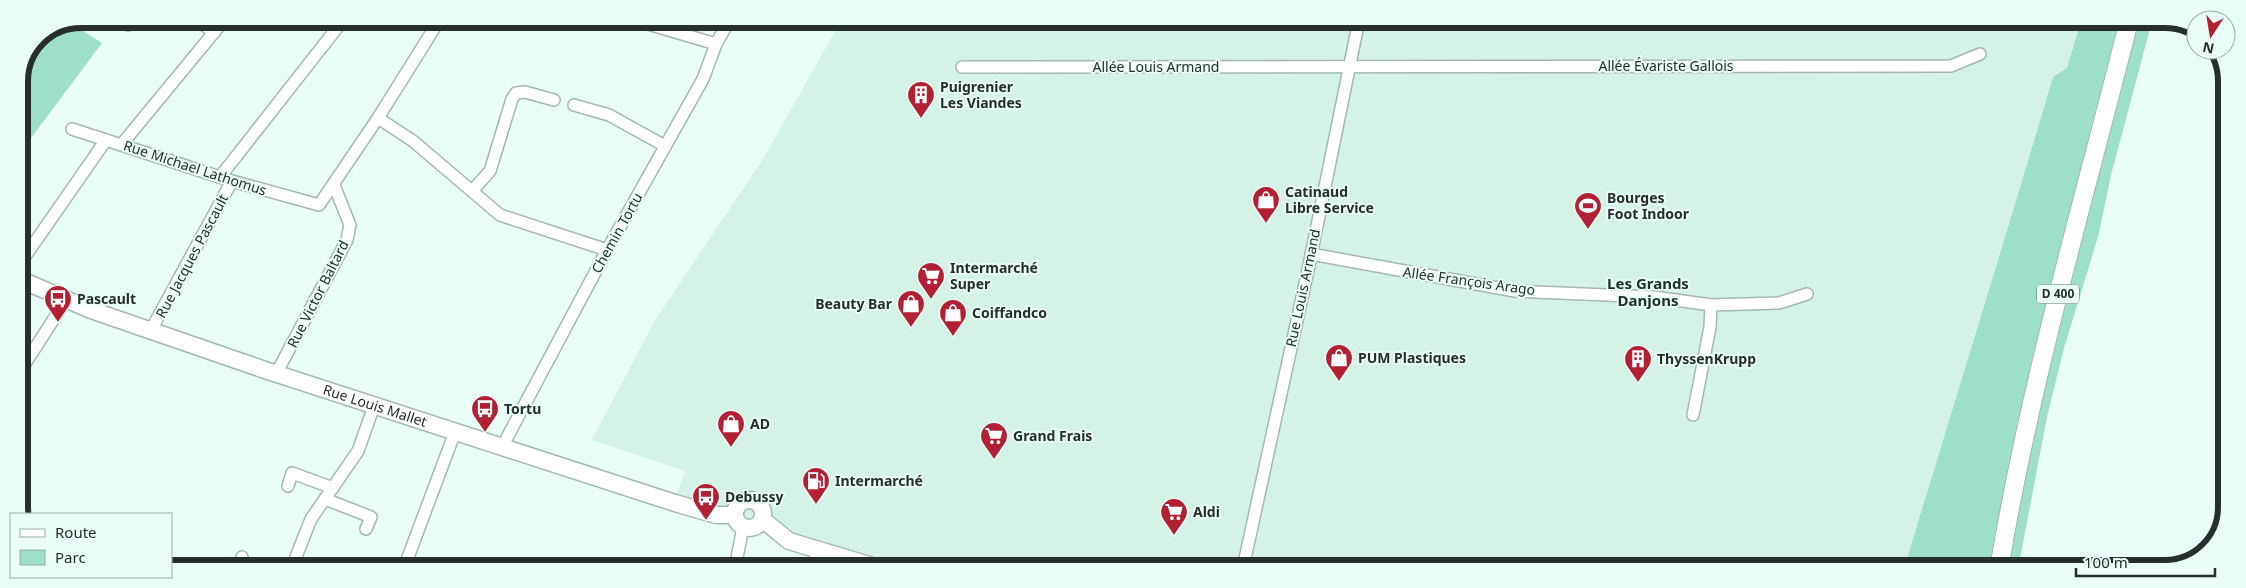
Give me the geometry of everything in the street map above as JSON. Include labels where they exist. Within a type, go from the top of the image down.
[{"type":"main road","name":"D 400","points":[[2002,560],[2017,470],[2041,359],[2126,28]]},
{"type":"main road","name":"Rue Louis Mallet","points":[[28,283],[66,300],[276,374],[675,503],[755,527],[762,519]]},
{"type":"main road","points":[[739,521],[739,504],[749,500],[760,504],[763,511],[762,519],[789,541],[852,560]]},
{"type":"street","points":[[208,28],[214,33]]},
{"type":"street","points":[[122,144],[218,28]]},
{"type":"street","points":[[220,178],[337,28]]},
{"type":"street","points":[[334,184],[434,28]]},
{"type":"street","points":[[662,28],[716,44]]},
{"type":"street","name":"Chemin Tortu","points":[[502,447],[607,250],[703,79],[716,44],[725,28]]},
{"type":"street","name":"Rue Louis Armand","points":[[1245,560],[1357,28]]},
{"type":"street","name":"Allée Évariste Gallois","points":[[1349,67],[1951,66],[1980,54]]},
{"type":"street","name":"Allée Louis Armand","points":[[962,67],[1349,67]]},
{"type":"street","points":[[472,191],[490,171],[512,99],[516,93],[524,92],[554,100]]},
{"type":"street","points":[[574,105],[609,115],[665,146]]},
{"type":"street","points":[[378,118],[413,141],[500,215],[607,250]]},
{"type":"street","name":"Rue Michael Lathomus","points":[[72,128],[220,178],[319,206],[334,184]]},
{"type":"street","points":[[28,252],[106,140]]},
{"type":"street","name":"Rue Jacques Pascault","points":[[151,330],[232,181]]},
{"type":"street","name":"Rue Victor Baltard","points":[[276,374],[347,240],[350,225],[334,184]]},
{"type":"street","name":"Allée François Arago","points":[[1311,254],[1515,291],[1654,297],[1711,305],[1779,303],[1807,294]]},
{"type":"street","points":[[28,359],[66,300]]},
{"type":"street","points":[[1693,415],[1710,327],[1711,305]]},
{"type":"street","points":[[295,560],[311,519],[358,451],[374,406]]},
{"type":"street","points":[[407,560],[455,432]]},
{"type":"street","points":[[288,486],[292,473],[333,488]]},
{"type":"street","points":[[325,499],[371,517],[366,528]]},
{"type":"street","points":[[736,560],[739,521]]},
{"type":"street","points":[[815,560],[817,549]]},
{"type":"shaded area","points":[[837,28],[2079,28],[2067,69],[2053,77],[1998,267],[1976,331],[1907,560],[853,560],[708,514],[676,497],[685,471],[592,440],[654,322],[763,159]]},
{"type":"green space","points":[[79,28],[102,43],[28,142],[28,81],[29,70],[36,51],[51,36],[70,29]]},
{"type":"green space","points":[[2079,28],[2150,28],[2111,175],[2098,237],[2064,348],[2047,417],[2020,560],[1907,560],[2053,77],[2067,68]]},
{"type":"place","name":"Puigrenier Les Viandes","points":[[921,119]]},
{"type":"place","name":"Catinaud Libre Service","points":[[1266,224]]},
{"type":"place","name":"Bourges Foot Indoor","points":[[1588,230]]},
{"type":"place","name":"Intermarché Super","points":[[931,300]]},
{"type":"place","name":"Pascault","points":[[58,323]]},
{"type":"place","name":"Beauty Bar","points":[[911,328]]},
{"type":"place","name":"Coiffandco","points":[[953,337]]},
{"type":"place","name":"PUM Plastiques","points":[[1339,382]]},
{"type":"place","name":"ThyssenKrupp","points":[[1638,383]]},
{"type":"place","name":"Tortu","points":[[485,433]]},
{"type":"place","name":"AD","points":[[731,448]]},
{"type":"place","name":"Grand Frais","points":[[994,460]]},
{"type":"place","name":"Intermarché","points":[[816,505]]},
{"type":"place","name":"Debussy","points":[[706,521]]},
{"type":"place","name":"Aldi","points":[[1174,536]]},
{"type":"district","name":"Les Grands Danjons","points":[[1648,292]]}]
